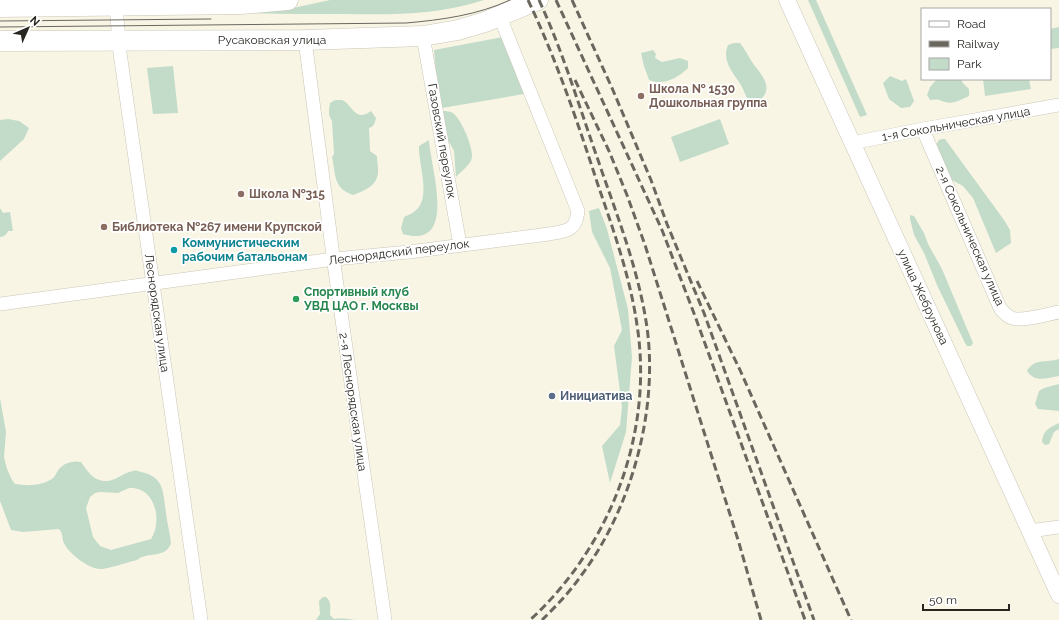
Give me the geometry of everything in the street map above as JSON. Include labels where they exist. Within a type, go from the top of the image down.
[{"type":"main road","points":[[0,7],[241,4],[288,0]]},
{"type":"main road","name":"Русаковская улица","points":[[0,41],[305,40],[423,36],[458,30],[500,17],[538,0]]},
{"type":"street","name":"улица Жебрунова","points":[[787,0],[1059,595]]},
{"type":"street","name":"Леснорядская улица","points":[[116,6],[119,40],[201,620]]},
{"type":"street","name":"Леснорядский переулок","points":[[0,304],[334,260],[409,252],[564,231],[571,227],[577,222],[578,211],[500,17]]},
{"type":"street","name":"Газовский переулок","points":[[423,36],[460,245]]},
{"type":"street","name":"2-я Леснорядская улица","points":[[305,40],[334,260],[385,620]]},
{"type":"street","name":"1-я Сокольническая улица","points":[[852,143],[1059,105]]},
{"type":"street","name":"2-я Сокольническая улица","points":[[923,129],[1000,308],[1013,318],[1020,319],[1059,312]]},
{"type":"street","points":[[1030,531],[1059,527]]},
{"type":"green space","points":[[330,0],[484,0],[449,9],[398,14],[244,13],[293,8]]},
{"type":"green space","points":[[808,0],[816,0],[867,115],[860,117]]},
{"type":"green space","points":[[1059,27],[1059,48],[1051,49],[1051,29]]},
{"type":"green space","points":[[503,37],[524,94],[442,108],[437,84],[434,50]]},
{"type":"green space","points":[[740,43],[766,83],[766,92],[761,99],[755,103],[750,104],[727,62],[726,51],[728,45]]},
{"type":"green space","points":[[653,50],[656,54],[655,58],[662,62],[680,58],[688,61],[688,68],[680,75],[670,80],[654,82],[649,80],[641,53]]},
{"type":"green space","points":[[173,66],[178,113],[153,114],[147,68]]},
{"type":"green space","points":[[890,76],[902,81],[906,79],[914,101],[910,107],[901,108],[889,99],[883,83]]},
{"type":"green space","points":[[936,80],[962,80],[962,82],[969,89],[969,96],[951,103],[930,100],[927,95],[930,87]]},
{"type":"green space","points":[[983,80],[1029,80],[1031,89],[985,96]]},
{"type":"green space","points":[[335,100],[342,100],[357,114],[366,114],[371,111],[376,118],[375,123],[369,128],[370,151],[377,156],[378,175],[371,186],[353,195],[342,189],[336,180],[335,175],[332,157],[334,154],[332,121],[329,115],[329,109],[330,103]]},
{"type":"green space","points":[[442,111],[452,112],[457,117],[471,147],[471,160],[456,177],[454,151],[448,140]]},
{"type":"green space","points":[[8,119],[19,121],[29,128],[24,139],[0,161],[0,120]]},
{"type":"green space","points":[[720,119],[729,144],[680,162],[671,137]]},
{"type":"green space","points":[[945,139],[1010,230],[1011,243],[996,253],[973,198],[963,186],[950,179],[936,145],[939,140]]},
{"type":"green space","points":[[429,140],[436,185],[436,218],[431,230],[420,236],[403,234],[401,228],[404,217],[415,211],[423,198],[423,180],[419,146]]},
{"type":"green space","points":[[0,208],[3,213],[10,212],[13,231],[8,231],[5,235],[0,237]]},
{"type":"green space","points":[[599,208],[607,229],[628,309],[632,357],[626,432],[610,483],[602,446],[620,425],[622,407],[614,346],[622,330],[610,268],[592,232],[589,211]]},
{"type":"green space","points":[[910,215],[914,216],[942,269],[973,343],[971,346],[967,346],[965,343],[937,285],[924,253],[914,235]]},
{"type":"green space","points":[[1059,359],[1059,376],[1042,379],[1030,375],[1027,371],[1033,364]]},
{"type":"green space","points":[[1059,384],[1059,411],[1038,409],[1035,404],[1039,391]]},
{"type":"green space","points":[[0,398],[6,432],[4,457],[7,469],[15,484],[29,485],[43,483],[53,478],[63,465],[75,461],[81,462],[93,477],[104,481],[115,479],[134,471],[149,474],[159,482],[163,493],[171,543],[169,548],[161,553],[141,557],[137,560],[108,568],[101,569],[91,567],[71,553],[64,543],[59,529],[23,532],[11,530],[0,501]],"holes":[[[129,488],[138,489],[151,499],[154,506],[156,523],[155,532],[151,539],[111,550],[100,546],[93,537],[86,508],[90,497],[95,493],[100,492],[118,493]]]},
{"type":"green space","points":[[1059,423],[1059,429],[1054,432],[1049,444],[1045,445],[1042,442],[1045,432],[1049,428]]},
{"type":"green space","points":[[323,597],[326,597],[329,601],[330,615],[334,619],[356,620],[316,620],[320,614],[319,601]]},
{"type":"tram line","points":[[0,27],[406,23],[459,16],[485,10],[510,0]]},
{"type":"tram line","points":[[0,21],[211,19]]},
{"type":"railway","points":[[528,0],[566,90],[609,217],[634,307],[641,366],[639,406],[632,447],[620,486],[603,523],[583,558],[558,591],[530,620]]},
{"type":"railway","points":[[539,0],[563,59],[632,259],[646,321],[649,354],[649,387],[645,421],[638,455],[627,489],[614,520],[598,550],[580,577],[542,620]]},
{"type":"railway","points":[[556,0],[662,230],[695,316],[805,620]]},
{"type":"railway","points":[[572,0],[612,88],[651,180],[667,224],[704,313],[814,620]]},
{"type":"railway","points":[[575,80],[609,151],[645,245],[739,543],[761,620]]},
{"type":"railway","points":[[697,281],[740,370],[851,620]]},
{"type":"place","name":"Школа № 1530 Дошкольная группа","points":[[641,96]]},
{"type":"place","name":"Школа №315","points":[[241,194]]},
{"type":"place","name":"Библиотека №267 имени Крупской","points":[[104,227]]},
{"type":"place","name":"Коммунистическим рабочим батальонам","points":[[174,250]]},
{"type":"place","name":"Спортивный клуб УВД ЦАО г. Москвы","points":[[296,299]]},
{"type":"place","name":"Инициатива","points":[[552,396]]}]
